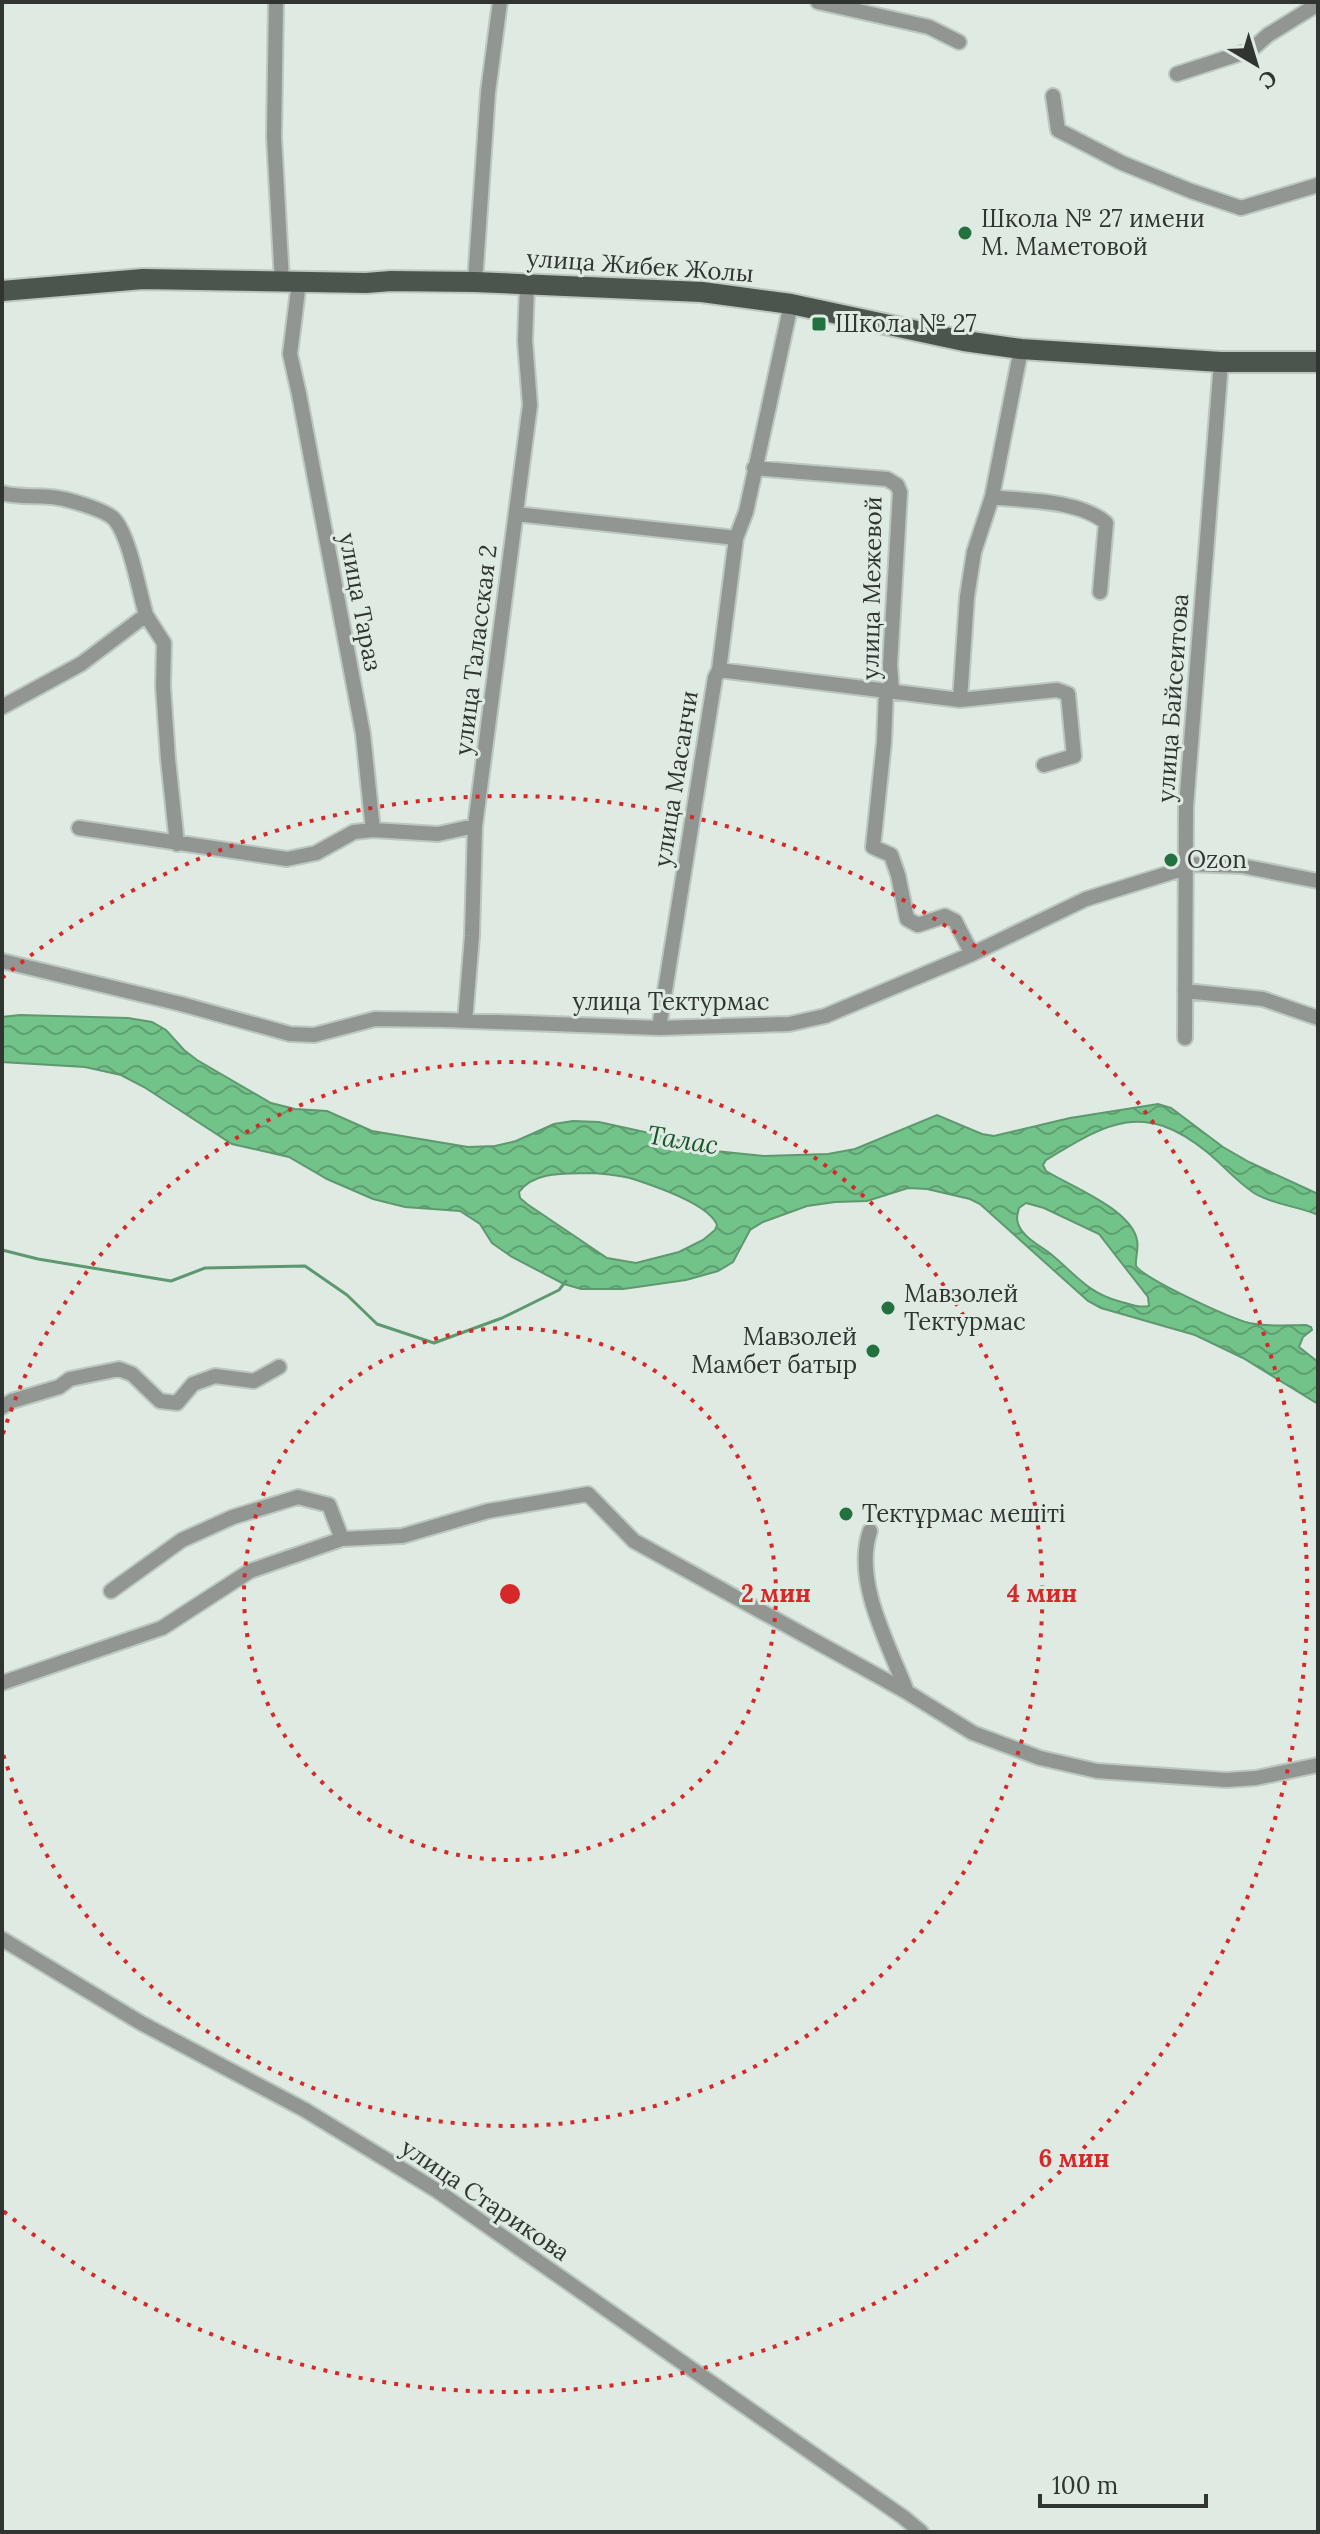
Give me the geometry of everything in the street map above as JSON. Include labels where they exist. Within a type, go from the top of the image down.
[{"type":"main road","name":"улица Жибек Жолы","points":[[2,291],[143,279],[475,282],[702,292],[791,304],[964,341],[1021,349],[1221,362],[1318,362]]},
{"type":"street","name":"улица Тараз","points":[[276,2],[274,137],[290,282],[290,354],[363,734],[373,830]]},
{"type":"street","points":[[475,282],[488,92],[500,2]]},
{"type":"street","points":[[818,2],[929,27],[959,42]]},
{"type":"street","points":[[1177,74],[1251,50],[1268,35],[1318,4]]},
{"type":"street","points":[[1053,96],[1058,130],[1122,163],[1241,208],[1318,185]]},
{"type":"street","name":"улица Таласская 2","points":[[465,1021],[472,936],[475,826],[530,405],[525,341],[527,285]]},
{"type":"street","name":"улица Масанчи","points":[[659,1028],[715,678],[719,670],[736,538],[746,512],[791,304]]},
{"type":"street","points":[[960,700],[967,597],[974,552],[992,497],[1021,349]]},
{"type":"street","name":"улица Байсеитова","points":[[1185,1038],[1186,807],[1221,362]]},
{"type":"street","name":"улица Межевой","points":[[754,468],[887,479],[897,485],[900,492],[889,692]]},
{"type":"street","points":[[2,493],[16,497],[53,497],[105,512],[114,519],[123,536],[146,615],[164,643],[163,686],[177,844]]},
{"type":"street","points":[[992,497],[1073,507],[1094,513],[1106,523],[1100,592]]},
{"type":"street","points":[[516,514],[736,538]]},
{"type":"street","points":[[2,707],[81,664],[146,615]]},
{"type":"street","points":[[719,670],[960,700],[1057,690],[1068,694],[1074,756],[1044,765]]},
{"type":"street","points":[[889,692],[873,847],[891,855],[907,919],[918,925],[945,916],[955,921],[972,954]]},
{"type":"street","points":[[79,828],[287,859],[316,853],[354,832],[373,830],[438,834],[475,826]]},
{"type":"street","name":"улица Тектурмас","points":[[2,961],[290,1034],[314,1035],[375,1019],[659,1028],[789,1024],[825,1016],[972,954],[1086,899],[1179,870],[1186,864],[1242,866],[1318,881]]},
{"type":"street","points":[[1185,991],[1263,999],[1318,1018]]},
{"type":"street","points":[[2,1407],[59,1387],[70,1379],[119,1369],[132,1374],[160,1401],[177,1403],[193,1384],[215,1376],[254,1381],[279,1367]]},
{"type":"street","points":[[2,1683],[162,1628],[250,1571],[342,1539],[402,1536],[488,1511],[588,1494],[634,1541],[907,1692],[973,1733],[1040,1758],[1097,1771],[1226,1780],[1256,1778],[1318,1765]]},
{"type":"street","points":[[111,1591],[182,1540],[233,1517],[298,1497],[329,1505],[342,1539]]},
{"type":"street","points":[[870,1531],[864,1564],[868,1585],[907,1692]]},
{"type":"street","name":"улица Старикова","points":[[2,1939],[141,2023],[305,2110],[436,2190],[921,2532]]},
{"type":"water","points":[[2,1017],[128,1018],[152,1022],[166,1030],[197,1060],[271,1103],[295,1109],[327,1111],[372,1131],[468,1147],[516,1141],[554,1124],[573,1121],[599,1122],[715,1151],[764,1156],[828,1154],[855,1149],[937,1115],[994,1136],[1070,1118],[1158,1104],[1171,1108],[1223,1147],[1249,1162],[1318,1194],[1318,1215],[1261,1197],[1184,1136],[1163,1126],[1144,1122],[1107,1127],[1088,1136],[1046,1160],[1043,1165],[1046,1171],[1124,1218],[1137,1240],[1136,1266],[1155,1280],[1249,1323],[1311,1327],[1312,1330],[1303,1337],[1299,1347],[1318,1362],[1318,1404],[1243,1358],[1195,1335],[1101,1308],[1088,1301],[980,1204],[970,1199],[908,1188],[867,1201],[807,1206],[750,1230],[733,1262],[718,1271],[686,1280],[623,1289],[581,1289],[564,1284],[512,1257],[492,1243],[480,1224],[460,1211],[405,1207],[373,1199],[327,1179],[289,1157],[232,1144],[121,1075],[85,1067],[2,1062]],"holes":[[[593,1173],[630,1178],[679,1196],[712,1217],[717,1225],[715,1230],[679,1252],[636,1263],[607,1258],[520,1198],[519,1192],[534,1180],[563,1174]],[[1026,1203],[1044,1208],[1099,1234],[1148,1297],[1149,1306],[1130,1304],[1098,1293],[1029,1238],[1017,1220],[1019,1208]]]},
{"type":"waterway","points":[[2,1250],[171,1281],[205,1268],[305,1266],[347,1295],[377,1324],[434,1343],[502,1318],[559,1290],[566,1281]]},
{"type":"place","name":"Школа № 27 имени М. Маметовой","points":[[965,233]]},
{"type":"place","name":"Школа № 27","points":[[819,324]]},
{"type":"place","name":"Ozon","points":[[1171,860]]},
{"type":"place","name":"Мавзолей Тектурмас","points":[[888,1308]]},
{"type":"place","name":"Мавзолей Мамбет батыр","points":[[873,1351]]},
{"type":"place","name":"Тектұрмас мешіті","points":[[846,1514]]},
{"type":"water label","name":"Талас","points":[[683,1140]]}]
